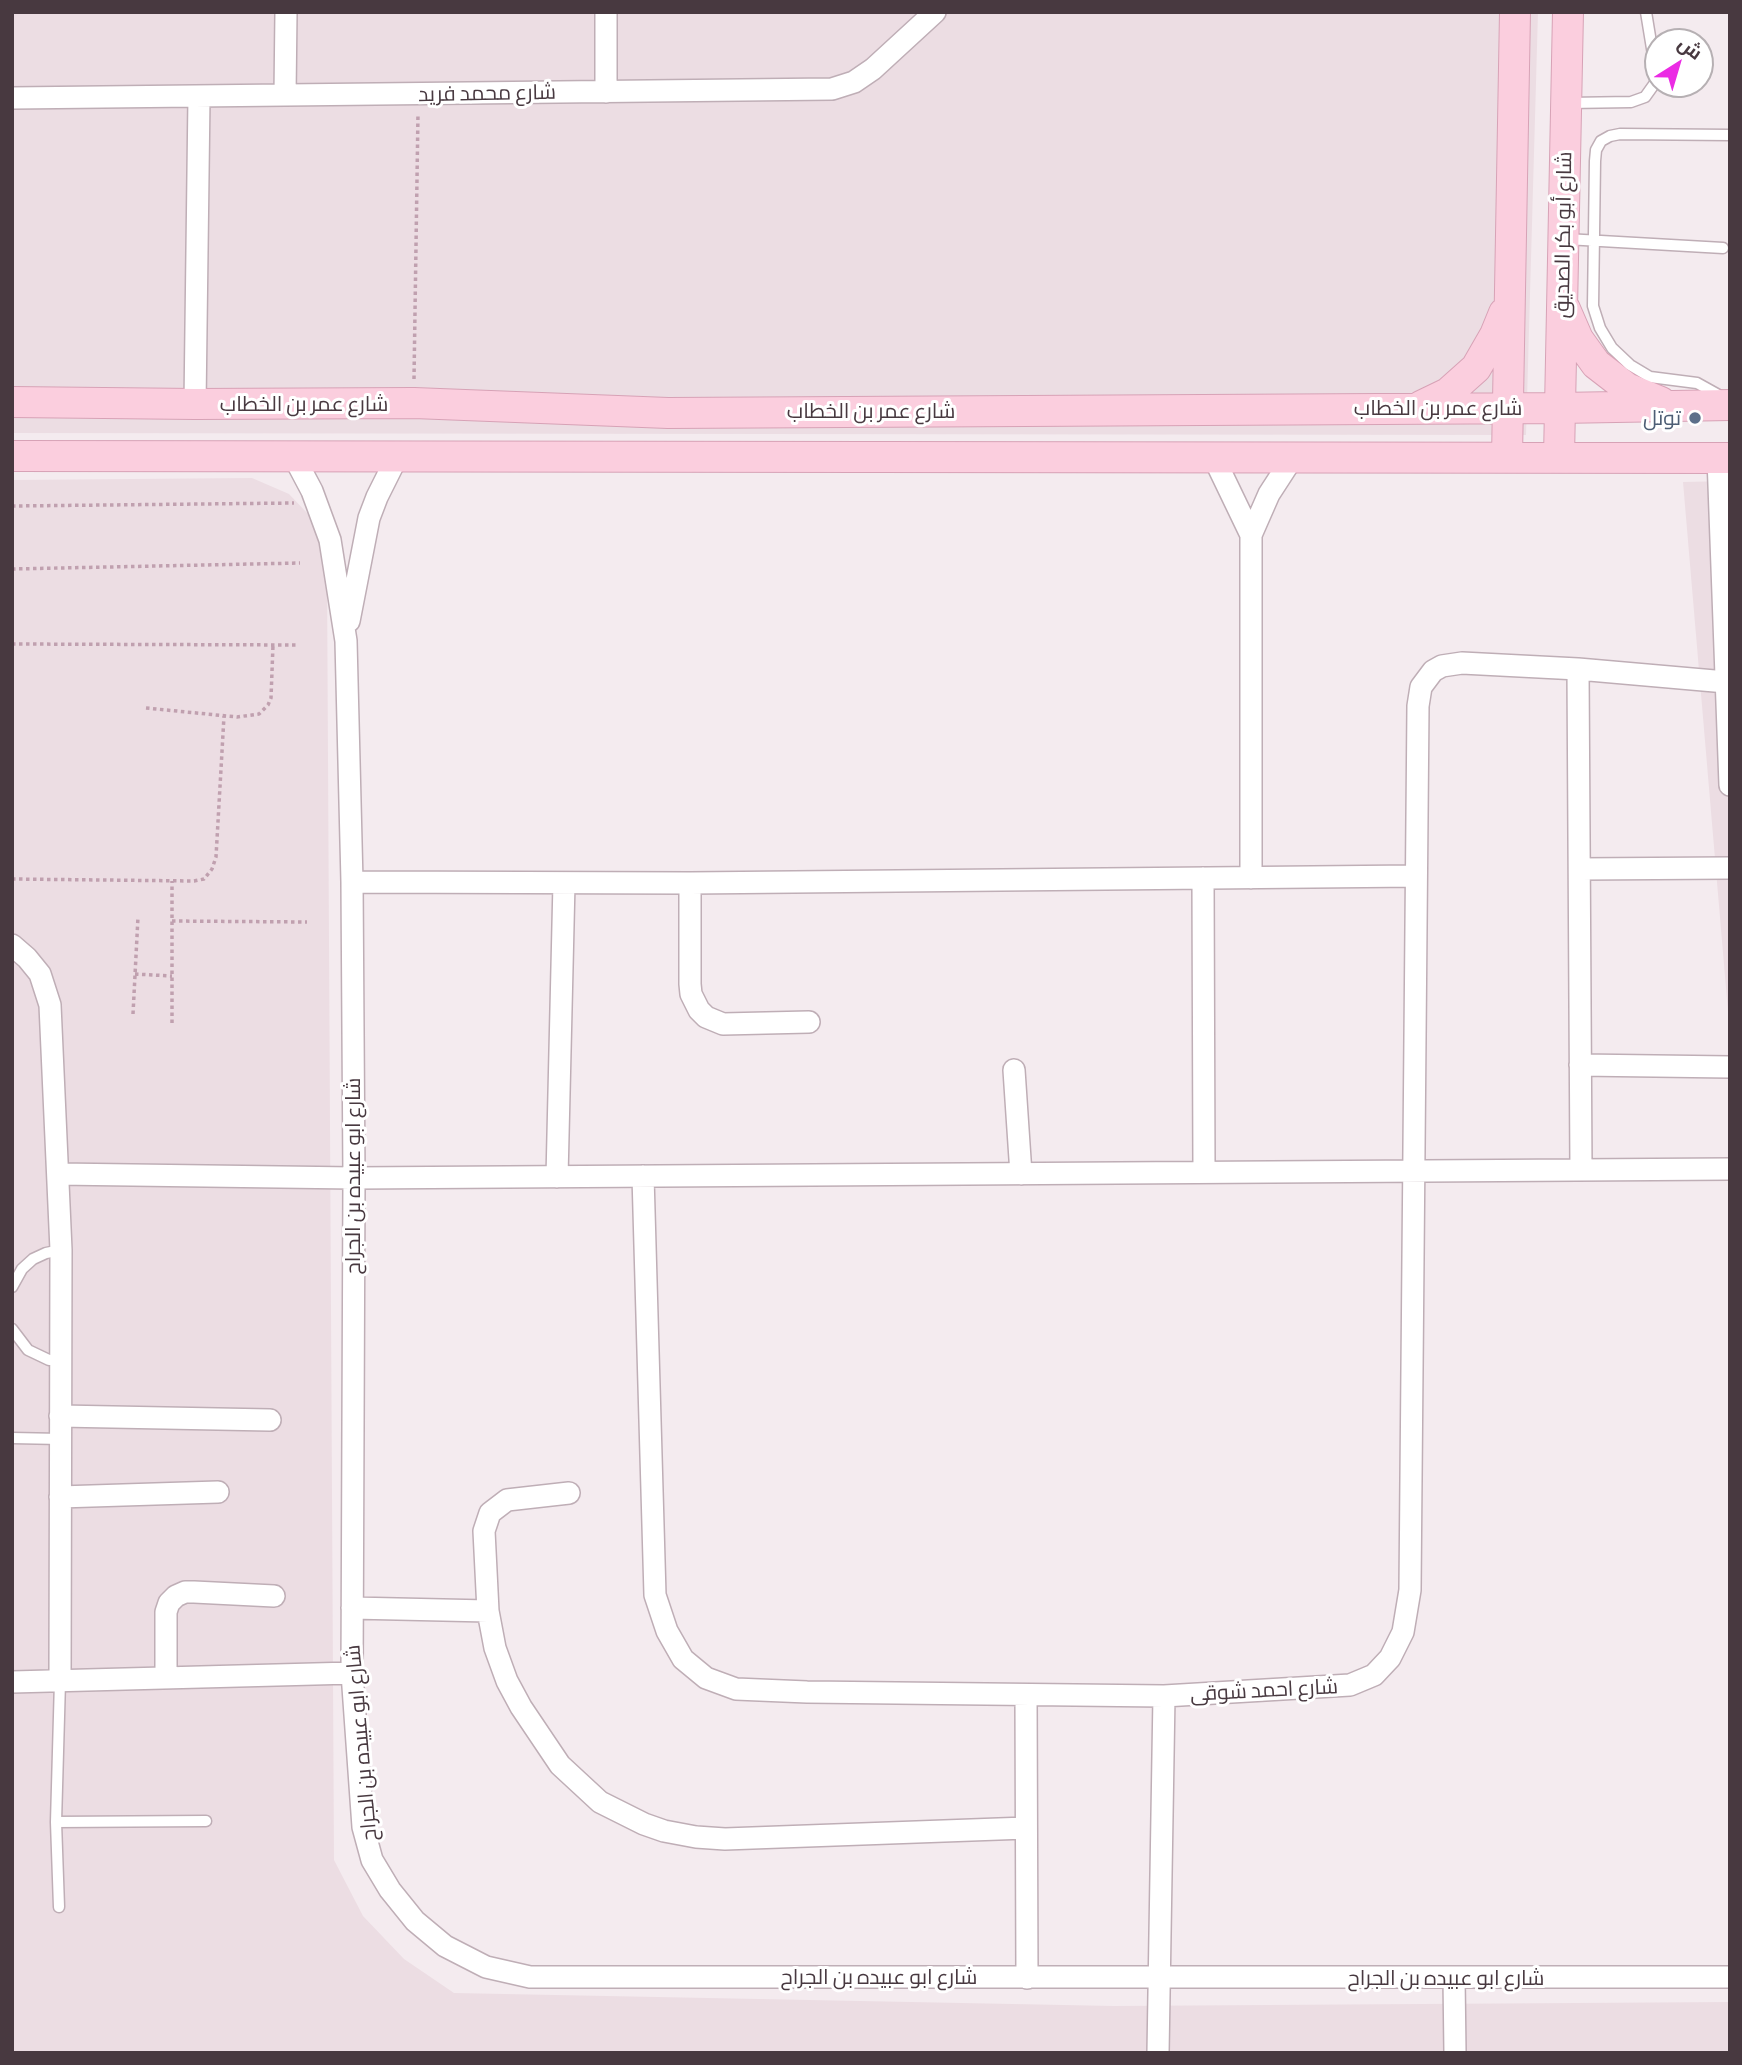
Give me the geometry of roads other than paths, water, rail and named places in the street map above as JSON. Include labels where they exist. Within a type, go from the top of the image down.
[{"type":"street","points":[[285,95],[286,12]]},
{"type":"street","points":[[606,12],[606,92]]},
{"type":"street","name":"شارع محمد فريد","points":[[12,98],[832,89],[854,82],[873,69],[935,12]]},
{"type":"street","points":[[1507,457],[1515,12]]},
{"type":"street","name":"شارع أبو بكر الصديق","points":[[1559,457],[1568,12]]},
{"type":"street","points":[[195,404],[199,97]]},
{"type":"street","points":[[1562,300],[1578,340],[1596,364],[1628,388],[1671,406]]},
{"type":"street","points":[[1415,409],[1448,393],[1476,368],[1495,335],[1508,303]]},
{"type":"street","name":"شارع عمر بن الخطاب","points":[[12,402],[414,403],[668,413],[1559,408],[1730,404]]},
{"type":"street","points":[[727,411],[715,425],[713,436],[728,458]]},
{"type":"street","points":[[668,413],[681,434],[677,446],[668,456]]},
{"type":"street","name":"شارع ابو عبيده بن الجراح","points":[[346,640],[369,518],[398,455]]},
{"type":"street","points":[[12,456],[1724,458],[1726,682],[1730,785]]},
{"type":"street","points":[[1213,456],[1251,536]]},
{"type":"street","name":"شارع ابو عبيده بن الجراح","points":[[293,457],[317,503],[332,552],[346,640],[352,882],[354,1178],[352,1673],[363,1828],[372,1860],[390,1890],[415,1921],[445,1946],[486,1967],[530,1977],[1730,1977]]},
{"type":"street","points":[[1251,878],[1251,536],[1269,495],[1293,457]]},
{"type":"street","name":"شارع احمد شوقى","points":[[1158,2053],[1164,1696],[1350,1685],[1374,1675],[1390,1658],[1403,1632],[1410,1590],[1418,696],[1426,678],[1442,666],[1452,663],[1578,669],[1726,682]]},
{"type":"street","points":[[1578,669],[1581,1170]]},
{"type":"street","points":[[1580,869],[1730,868]]},
{"type":"street","points":[[352,882],[691,883],[1416,876]]},
{"type":"street","points":[[1203,878],[1204,1172]]},
{"type":"street","points":[[557,1177],[564,883]]},
{"type":"street","points":[[691,883],[690,984],[694,1003],[699,1010],[706,1017],[723,1024],[809,1022]]},
{"type":"street","points":[[12,946],[27,958],[40,974],[50,1005],[61,1250],[60,1681]]},
{"type":"street","points":[[1580,1065],[1730,1067]]},
{"type":"street","points":[[1014,1070],[1021,1174]]},
{"type":"street","points":[[58,1174],[354,1178],[1730,1169]]},
{"type":"street","points":[[643,1176],[655,1595],[667,1631],[683,1659],[706,1678],[736,1689],[1026,1696],[1164,1696]]},
{"type":"street","points":[[60,1416],[270,1420]]},
{"type":"street","points":[[60,1497],[218,1492]]},
{"type":"street","points":[[569,1493],[507,1500],[491,1513],[484,1531],[488,1611],[495,1648],[507,1681],[521,1707],[560,1765],[600,1802],[644,1824],[696,1838],[1026,1828]]},
{"type":"street","points":[[166,1678],[166,1612],[169,1603],[176,1596],[185,1592],[274,1596]]},
{"type":"street","points":[[352,1608],[488,1611]]},
{"type":"street","points":[[12,1682],[352,1673]]},
{"type":"street","points":[[1026,1696],[1027,1978]]},
{"type":"street","points":[[1454,1978],[1455,2053]]},
{"type":"lane","points":[[1566,103],[1631,102],[1645,97],[1655,83],[1656,73],[1646,12]]},
{"type":"lane","points":[[1730,135],[1620,134],[1610,135],[1601,141],[1595,160],[1593,306],[1600,328],[1612,348],[1630,365],[1650,377],[1697,383],[1720,395],[1730,404]]},
{"type":"lane","points":[[1563,239],[1723,248]]},
{"type":"lane","points":[[12,1287],[22,1269],[33,1259],[61,1250]]},
{"type":"lane","points":[[12,1329],[28,1350],[38,1356],[60,1360]]},
{"type":"lane","points":[[12,1438],[61,1439]]},
{"type":"lane","points":[[59,1907],[56,1822],[60,1681]]},
{"type":"lane","points":[[56,1822],[206,1821]]},
{"type":"place","name":"توتل","points":[[1695,418]]}]
